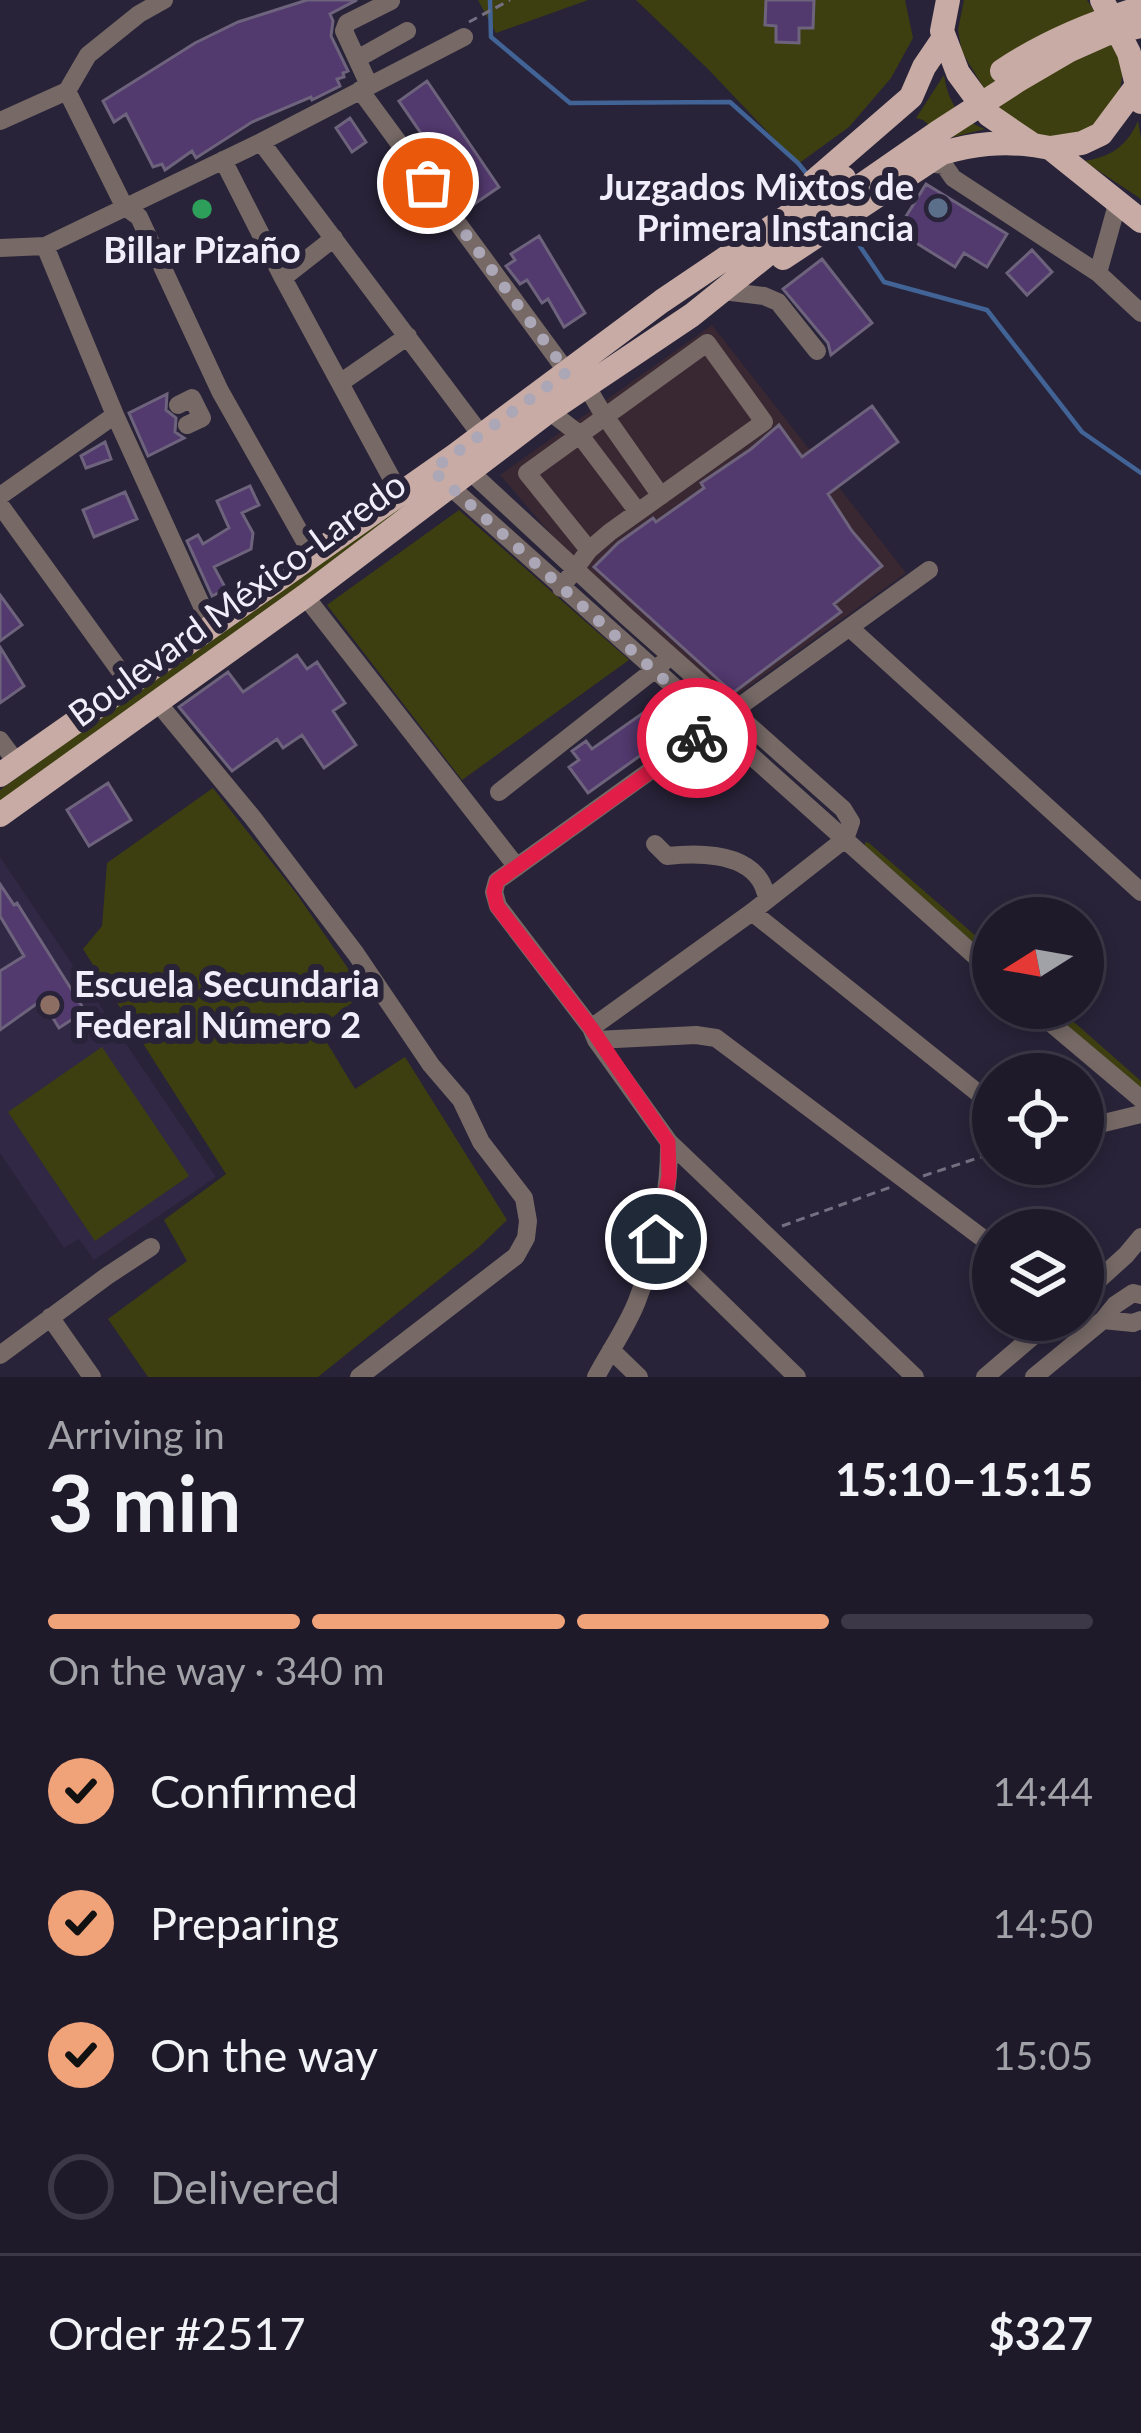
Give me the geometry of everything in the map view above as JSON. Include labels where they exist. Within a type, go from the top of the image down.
[{"type":"main road","points":[[932,0],[958,73],[988,115],[1042,147],[1141,221]]},
{"type":"main road","points":[[662,301],[911,97],[943,35],[949,0]]},
{"type":"main road","points":[[925,143],[943,153],[1003,142],[1042,147],[1082,143],[1101,134],[1139,88],[1129,52],[1102,0]]},
{"type":"main road","points":[[723,291],[809,243],[1009,66],[1054,40],[1141,8]]},
{"type":"main road","points":[[800,218],[1070,50],[1106,34],[1141,26]]},
{"type":"main road","points":[[880,127],[900,119],[912,123],[928,149],[925,143]]},
{"type":"main road","name":"Boulevard México-Laredo","points":[[8,769],[398,494],[451,471],[549,411],[576,378],[662,301],[800,218]]},
{"type":"main road","name":"Boulevard México-Laredo","points":[[0,815],[413,516],[481,435],[692,315],[800,218]]},
{"type":"street","points":[[0,121],[67,91],[88,55],[164,0]]},
{"type":"street","points":[[391,1],[347,23],[344,32],[364,88],[661,496]]},
{"type":"street","points":[[357,59],[407,31]]},
{"type":"street","points":[[0,248],[45,246],[464,37]]},
{"type":"street","points":[[67,91],[124,206],[139,218],[220,391],[312,554]]},
{"type":"street","points":[[260,142],[481,435]]},
{"type":"street","points":[[925,143],[953,178],[1098,273],[1141,313]]},
{"type":"street","points":[[223,160],[413,516]]},
{"type":"street","points":[[1098,273],[1118,201]]},
{"type":"street","points":[[283,278],[334,238]]},
{"type":"street","points":[[45,246],[211,626]]},
{"type":"street","points":[[723,291],[778,302],[817,351]]},
{"type":"street","points":[[561,588],[590,550],[764,422],[707,344],[692,315]]},
{"type":"street","points":[[340,383],[408,336]]},
{"type":"street","points":[[590,550],[527,473],[707,344]]},
{"type":"street","points":[[187,425],[202,418],[186,404],[220,391]]},
{"type":"street","points":[[549,411],[579,434],[638,512]]},
{"type":"street","points":[[115,415],[0,500],[128,682]]},
{"type":"street","points":[[451,471],[575,569],[843,809],[850,822],[845,839],[593,1034]]},
{"type":"street","points":[[451,471],[561,588],[972,953]]},
{"type":"street","points":[[915,1377],[668,1142],[497,906],[494,892],[497,881],[929,570]]},
{"type":"street","points":[[305,596],[517,867]]},
{"type":"street","points":[[613,632],[627,617]]},
{"type":"street","points":[[850,628],[1141,892]]},
{"type":"street","points":[[499,792],[672,656]]},
{"type":"street","points":[[158,703],[254,818],[356,954],[431,1066],[461,1100],[481,1142],[524,1198],[526,1238],[516,1256],[359,1377]]},
{"type":"street","points":[[0,740],[8,769]]},
{"type":"street","points":[[655,844],[667,856],[694,853],[740,864],[759,877],[760,905],[972,1088]]},
{"type":"street","points":[[1058,1029],[1141,1099]]},
{"type":"street","points":[[593,1034],[716,1038],[972,1230]]},
{"type":"street","points":[[1104,1123],[1141,1114]]},
{"type":"street","points":[[596,1377],[636,1304],[656,1239],[669,1176],[668,1142]]},
{"type":"street","points":[[1104,1275],[1141,1237]]},
{"type":"street","points":[[656,1239],[797,1377]]},
{"type":"street","points":[[0,1355],[152,1247]]},
{"type":"street","points":[[1104,1318],[1132,1293],[1141,1295]]},
{"type":"street","points":[[50,1317],[92,1377]]},
{"type":"street","points":[[1104,1320],[1141,1320]]},
{"type":"street","points":[[985,1377],[1027,1341]]},
{"type":"street","points":[[1034,1377],[1077,1341]]},
{"type":"street","points":[[611,1350],[639,1377]]},
{"type":"street","points":[[384,1360],[396,1377]]},
{"type":"path","points":[[482,14],[509,0]]},
{"type":"path","points":[[763,1233],[972,1161]]},
{"type":"shaded area","points":[[478,0],[588,0],[496,33]]},
{"type":"shaded area","points":[[636,0],[905,0],[913,38],[891,78],[849,127],[798,164]]},
{"type":"shaded area","points":[[964,0],[1087,0],[1111,37],[1122,67],[1120,89],[1105,118],[1068,140],[1027,132],[993,103],[962,52],[958,30]]},
{"type":"shaded area","points":[[944,75],[956,108],[985,129],[945,139],[916,118]]},
{"type":"shaded area","points":[[1138,121],[1141,199],[1084,161],[1117,149]]},
{"type":"shaded area","points":[[712,325],[906,573],[730,700],[561,546],[500,475]]},
{"type":"shaded area","points":[[398,505],[404,511],[0,804],[0,790]]},
{"type":"shaded area","points":[[459,510],[629,660],[462,780],[327,605]]},
{"type":"shaded area","points":[[213,788],[296,893],[365,993],[318,1028],[355,1089],[405,1057],[507,1220],[318,1377],[148,1377],[108,1319],[187,1261],[164,1220],[226,1174],[83,949],[102,926],[107,863]]},
{"type":"shaded area","points":[[869,843],[972,933],[972,941],[865,847]]},
{"type":"shaded area","name":"Escuela Secundaria Federal Número 2","points":[[0,857],[216,1177],[94,1260],[79,1239],[64,1248],[0,1153]]},
{"type":"shaded area","points":[[1072,1029],[1082,1029],[1141,1081],[1141,1091],[1104,1053]]},
{"type":"shaded area","points":[[102,1047],[189,1176],[95,1241],[8,1112]]},
{"type":"building","points":[[307,0],[357,0],[330,14],[331,36],[348,71],[337,79],[340,86],[252,122],[196,158],[192,151],[165,170],[162,164],[153,167],[126,114],[114,122],[103,101],[195,43],[238,22]]},
{"type":"building","points":[[766,0],[814,0],[813,28],[799,28],[799,43],[776,42],[776,26],[765,25]]},
{"type":"building","points":[[427,81],[499,187],[467,209],[453,189],[457,186],[399,101]]},
{"type":"building","points":[[350,118],[366,142],[352,152],[336,128]]},
{"type":"building","name":"Juzgados Mixtos de Primera Instancia","points":[[926,184],[1007,234],[987,267],[964,253],[955,267],[897,231]]},
{"type":"building","points":[[539,236],[585,313],[564,327],[548,299],[542,303],[527,280],[520,284],[506,266],[515,260],[511,254]]},
{"type":"building","points":[[1032,250],[1052,272],[1027,295],[1007,273]]},
{"type":"building","points":[[822,259],[872,323],[831,355],[828,343],[783,289]]},
{"type":"building","points":[[167,394],[166,410],[176,418],[175,432],[184,438],[148,456],[129,413]]},
{"type":"building","points":[[872,406],[898,442],[828,494],[882,566],[834,604],[841,612],[733,693],[594,567],[618,543],[704,488],[701,483],[779,425],[802,457]]},
{"type":"building","points":[[105,442],[111,459],[86,468],[81,456]]},
{"type":"building","points":[[250,486],[259,505],[242,513],[253,533],[251,549],[214,567],[226,589],[212,596],[187,541],[198,535],[203,544],[229,528],[217,501]]},
{"type":"building","points":[[125,492],[137,519],[94,537],[83,510]]},
{"type":"building","points":[[0,595],[22,625],[0,641]]},
{"type":"building","points":[[0,647],[24,686],[0,703]]},
{"type":"building","points":[[297,655],[307,669],[317,662],[345,703],[333,711],[356,745],[324,768],[302,735],[283,748],[277,739],[232,771],[179,707],[228,672],[243,692]]},
{"type":"building","points":[[650,708],[669,735],[588,793],[569,767],[579,760],[572,751],[586,741],[592,749]]},
{"type":"building","points":[[108,783],[131,820],[89,846],[67,810]]},
{"type":"building","points":[[0,884],[85,1011],[59,1028],[42,1000],[0,1030],[0,971],[24,956],[0,916]]},
{"type":"waterway","points":[[490,0],[491,37],[570,103],[730,102],[807,174]]},
{"type":"waterway","points":[[849,230],[884,282],[987,310],[1082,432],[1141,473]]},
{"type":"way so far","points":[[428,183],[567,372],[432,470],[714,725],[697,738]]},
{"type":"place","name":"Juzgados Mixtos de Primera Instancia","points":[[938,208]]},
{"type":"place","name":"Billar Pizaño","points":[[202,209]]},
{"type":"place","name":"Escuela Secundaria Federal Número 2","points":[[50,1005]]},
{"type":"route","points":[[656,1239],[669,1176],[668,1142],[591,1028],[497,906],[494,892],[497,881],[697,738]]}]
